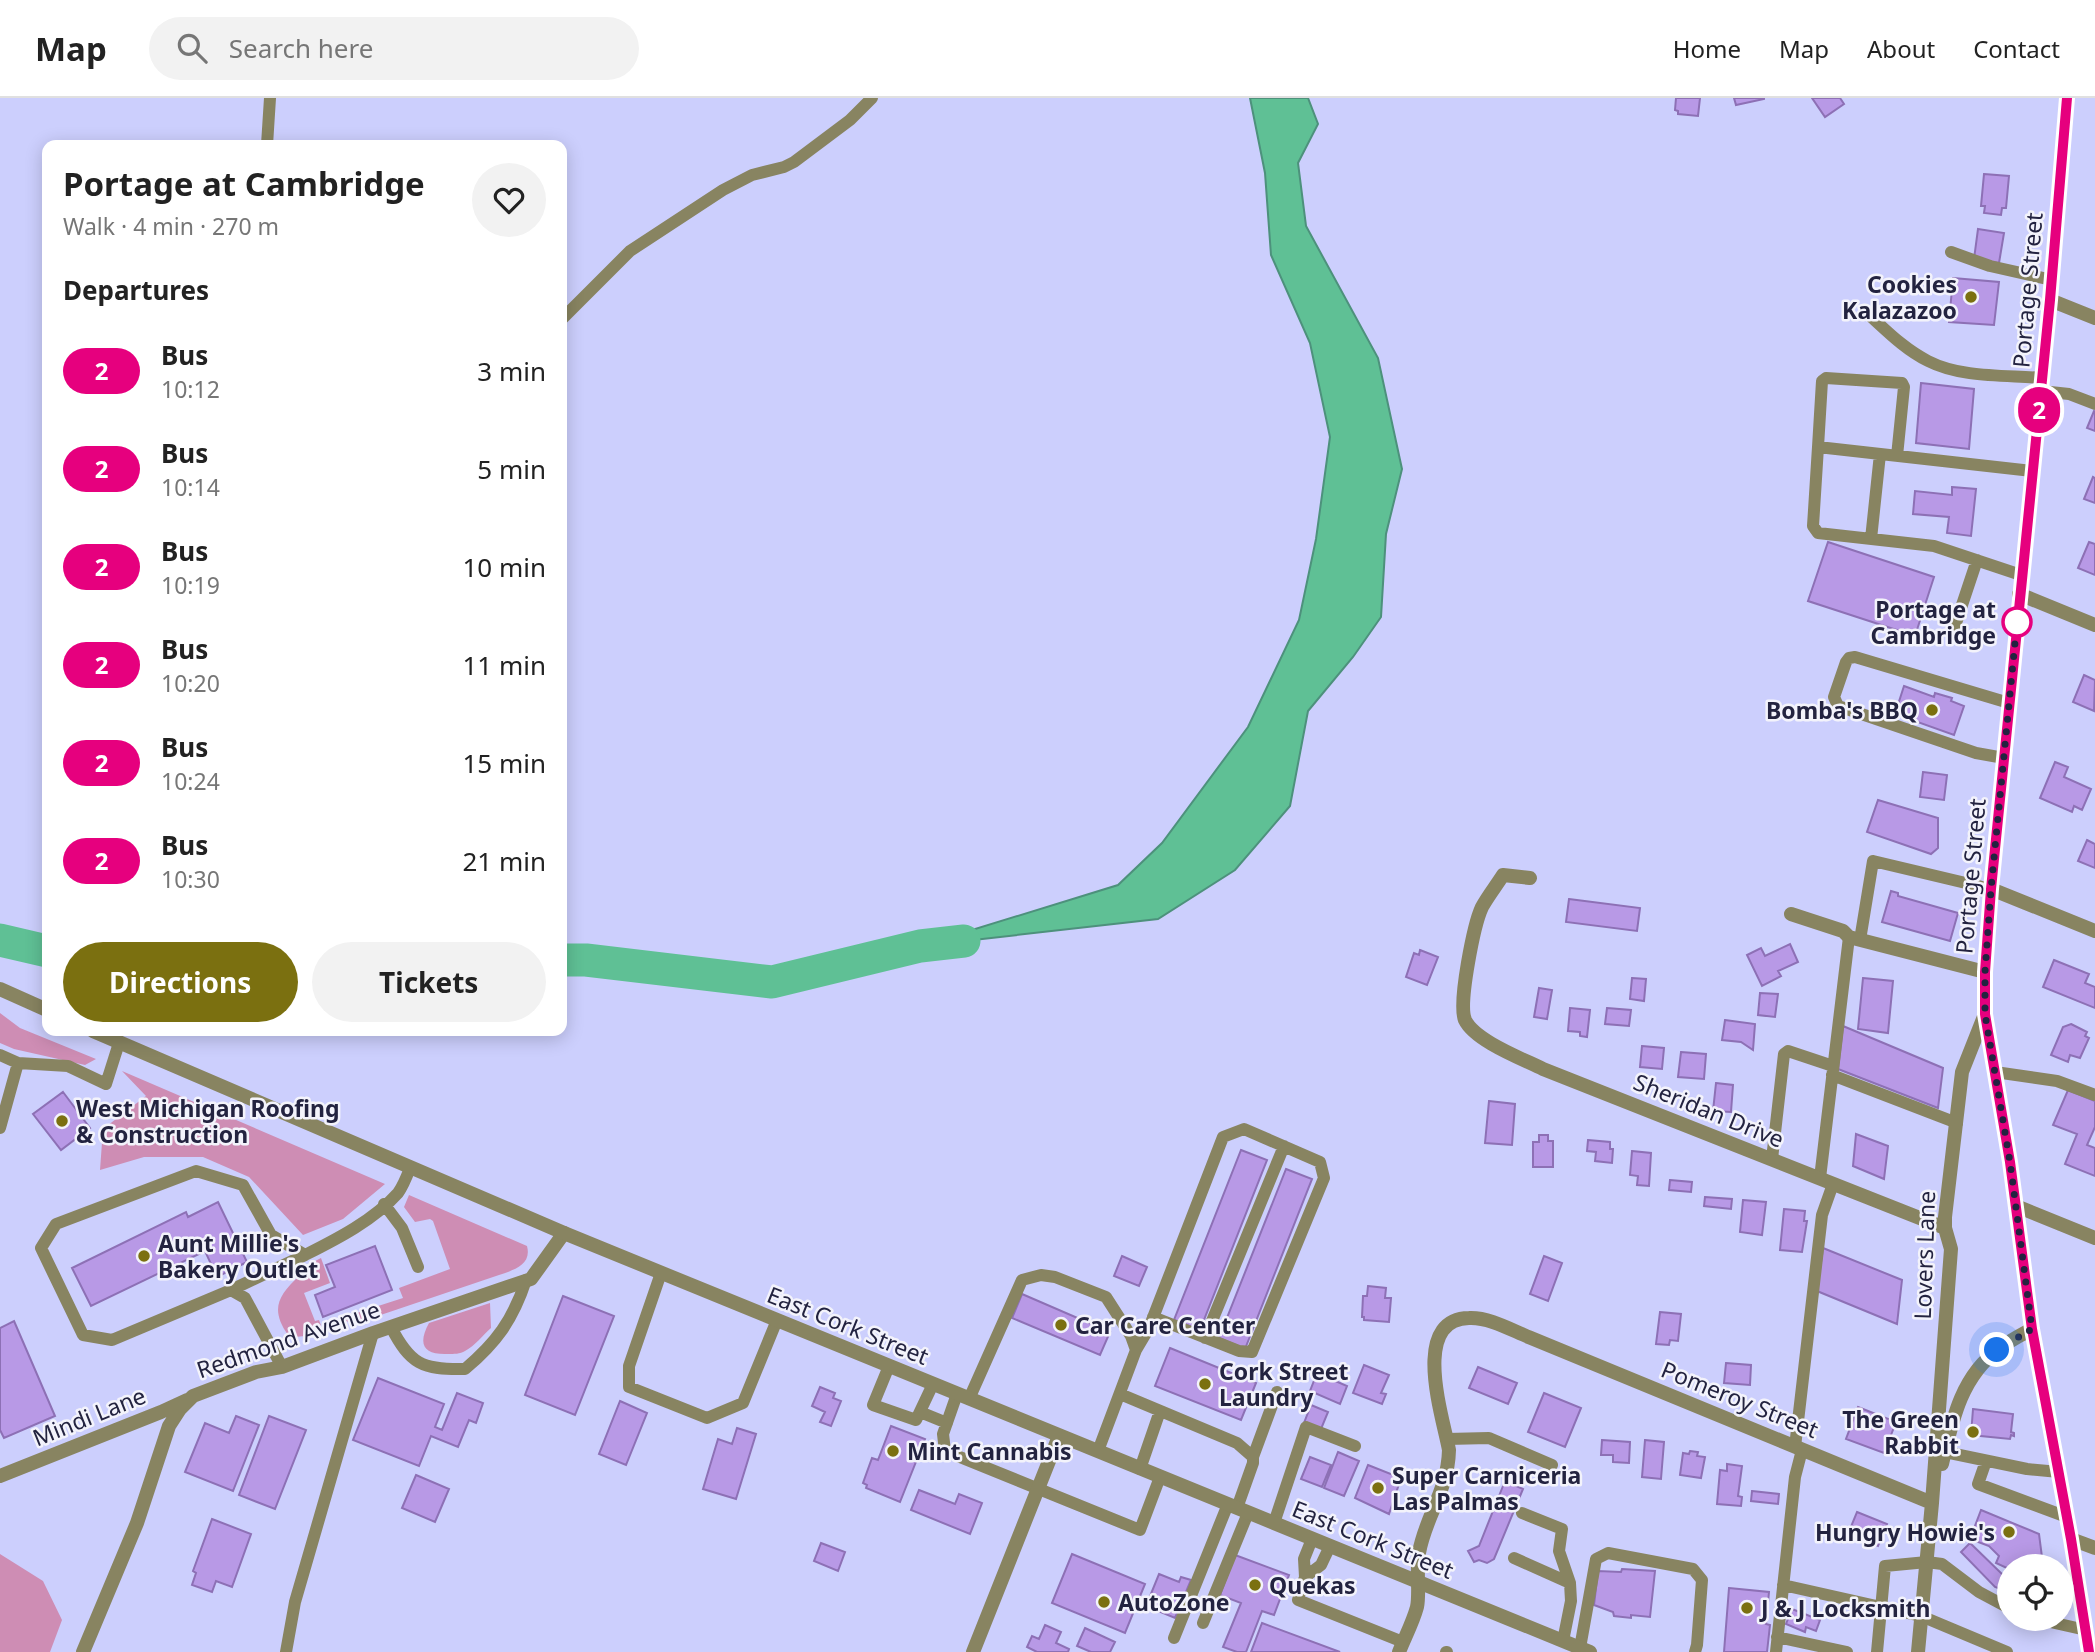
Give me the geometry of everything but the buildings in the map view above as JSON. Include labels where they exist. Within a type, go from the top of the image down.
[{"type":"main road","name":"Portage Street","points":[[2067,98],[2052,280],[1991,889],[1985,1014],[2016,1206],[2032,1329],[2089,1652]]},
{"type":"street","points":[[2050,300],[2095,318]]},
{"type":"street","points":[[2019,594],[2095,625]]},
{"type":"street","name":"Sheridan Drive","points":[[1530,878],[1503,875],[1481,909],[1473,938],[1463,1003],[1465,1020],[1475,1032],[1503,1050],[1543,1069],[1945,1228]]},
{"type":"street","points":[[1991,889],[2095,931]]},
{"type":"street","points":[[1791,914],[1843,931],[1854,939],[1985,972]]},
{"type":"street","points":[[0,989],[42,1008]]},
{"type":"street","name":"Lovers Lane","points":[[1918,1652],[1951,1249],[1945,1228],[1962,1072],[1985,1014]]},
{"type":"street","name":"East Cork Street","points":[[104,1036],[564,1233],[1585,1650]]},
{"type":"street","points":[[2016,1206],[2095,1238]]},
{"type":"street","name":"Redmond Avenue","points":[[83,1652],[137,1523],[169,1426],[193,1396],[531,1279],[564,1233]]},
{"type":"street","name":"Pomeroy Street","points":[[1401,1647],[1418,1605],[1416,1581],[1419,1551],[1443,1488],[1449,1463],[1433,1362],[1438,1336],[1451,1324],[1468,1318],[1489,1322],[1531,1338],[1932,1503]]},
{"type":"street","name":"Lovers Lane","points":[[1932,1503],[1955,1409],[1968,1382],[1997,1350],[2032,1329]]},
{"type":"street","name":"Mindi Lane","points":[[0,1476],[161,1412],[193,1396]]},
{"type":"street","points":[[973,1652],[1059,1436]]},
{"type":"street","points":[[2071,1539],[2095,1548]]},
{"type":"lane","points":[[267,140],[270,98]]},
{"type":"lane","points":[[567,314],[630,251],[723,190],[752,175],[794,162],[850,120],[872,98]]},
{"type":"lane","points":[[1951,253],[1990,266],[2052,280]]},
{"type":"lane","points":[[1867,313],[1907,348],[1928,361],[1951,370],[2041,385],[2095,404]]},
{"type":"lane","points":[[1897,456],[1904,387],[1902,383],[1826,378],[1822,381],[1812,526],[1818,533],[1934,546],[2021,575]]},
{"type":"lane","points":[[1818,447],[2032,471]]},
{"type":"lane","points":[[1871,539],[1880,454]]},
{"type":"lane","points":[[1952,635],[1977,560]]},
{"type":"lane","points":[[2004,758],[1976,753],[1838,706],[1835,697],[1846,662],[1855,657],[2009,703]]},
{"type":"lane","points":[[1776,1652],[1826,1181],[1833,1071],[1854,939],[1873,861],[1991,889]]},
{"type":"lane","points":[[0,1055],[18,1063],[68,1066],[106,1084],[120,1043]]},
{"type":"lane","points":[[1772,1159],[1784,1054],[1788,1051],[1957,1123]]},
{"type":"lane","points":[[0,1128],[18,1063]]},
{"type":"lane","points":[[1995,1072],[2057,1081],[2095,1095]]},
{"type":"lane","points":[[1098,1451],[1223,1137],[1244,1129],[1320,1161],[1324,1178],[1252,1352],[1239,1351],[1153,1317]]},
{"type":"lane","points":[[1205,1338],[1284,1146]]},
{"type":"lane","points":[[305,1255],[271,1235],[243,1185],[197,1171],[56,1224],[41,1248],[83,1335],[112,1340],[231,1290],[305,1255],[352,1231],[399,1191],[410,1168]]},
{"type":"lane","points":[[384,1204],[402,1228],[418,1267]]},
{"type":"lane","points":[[661,1273],[629,1366],[629,1387],[707,1418],[743,1404],[776,1320]]},
{"type":"lane","points":[[1136,1350],[1131,1336],[1106,1297],[1055,1276],[1041,1275],[1021,1280],[947,1423],[943,1434],[945,1451],[1140,1530],[1160,1477]]},
{"type":"lane","points":[[391,1327],[403,1350],[415,1362],[444,1370],[465,1369],[499,1337],[517,1308],[526,1280]]},
{"type":"lane","points":[[231,1290],[245,1298],[282,1367]]},
{"type":"lane","points":[[286,1652],[295,1602],[373,1333]]},
{"type":"lane","points":[[889,1366],[873,1405],[916,1420],[933,1384]]},
{"type":"lane","points":[[1203,1623],[1253,1457],[1277,1392]]},
{"type":"lane","points":[[1120,1394],[1237,1443],[1253,1457]]},
{"type":"lane","points":[[1140,1469],[1160,1411]]},
{"type":"lane","points":[[920,1412],[947,1423]]},
{"type":"lane","points":[[1274,1523],[1306,1427],[1355,1446]]},
{"type":"lane","points":[[1447,1439],[1489,1438],[1552,1465]]},
{"type":"lane","points":[[1945,1452],[2027,1469],[2059,1472]]},
{"type":"lane","points":[[1986,1461],[1978,1484],[2067,1517]]},
{"type":"lane","points":[[1174,1638],[1237,1508]]},
{"type":"lane","points":[[1522,1513],[1562,1528],[1559,1551],[1570,1583],[1571,1601],[1563,1641]]},
{"type":"lane","points":[[1312,1539],[1304,1559],[1305,1577],[1298,1600],[1401,1647]]},
{"type":"lane","points":[[1305,1577],[1321,1566],[1330,1546]]},
{"type":"lane","points":[[1585,1650],[1596,1559],[1608,1553],[1693,1569],[1702,1580],[1695,1652]]},
{"type":"lane","points":[[1514,1558],[1570,1583]]},
{"type":"lane","points":[[1877,1652],[1885,1566],[1927,1562],[1942,1564],[1979,1592],[1997,1602]]},
{"type":"lane","points":[[1783,1585],[1921,1616],[2007,1652]]},
{"type":"lane","points":[[2074,1627],[2086,1630]]},
{"type":"lane","points":[[1777,1637],[1847,1652]]},
{"type":"shaded area","points":[[1250,98],[1308,98],[1318,124],[1298,163],[1306,226],[1378,358],[1402,469],[1386,534],[1381,617],[1353,657],[1308,711],[1290,806],[1235,870],[1158,919],[920,946],[1118,885],[1162,843],[1248,727],[1299,620],[1316,539],[1330,437],[1310,343],[1271,255],[1265,173]]},
{"type":"shaded area","points":[[0,1013],[20,1028],[96,1059],[85,1065],[14,1049],[0,1043]]},
{"type":"shaded area","points":[[122,1071],[385,1184],[343,1219],[303,1235],[249,1177],[203,1157],[144,1157],[100,1170],[103,1129],[146,1096]]},
{"type":"shaded area","points":[[409,1195],[527,1246],[527,1258],[516,1269],[505,1273],[354,1324],[346,1321],[344,1317],[403,1298],[399,1288],[450,1269],[433,1221],[430,1219],[415,1222],[404,1207]]},
{"type":"shaded area","points":[[321,1258],[330,1283],[304,1293],[315,1321],[319,1320],[324,1334],[295,1337],[288,1335],[279,1318],[279,1303],[286,1290],[306,1268]]},
{"type":"shaded area","points":[[490,1303],[491,1328],[469,1349],[459,1353],[440,1354],[425,1347],[425,1331],[429,1323]]},
{"type":"shaded area","points":[[0,1554],[43,1581],[62,1620],[50,1652],[0,1652]]},
{"type":"waterway","points":[[0,940],[42,950]]},
{"type":"waterway","points":[[567,960],[772,982],[920,946],[964,941]]},
{"type":"bus line","name":"2","points":[[2067,98],[2050,300],[1991,889],[1985,1014],[2010,1162],[2032,1329],[2089,1652]]},
{"type":"place","name":"Cookies Kalazazoo","points":[[1971,297]]},
{"type":"place","name":"Portage at Cambridge","points":[[2017,622]]},
{"type":"place","name":"Bomba's BBQ","points":[[1932,710]]},
{"type":"place","name":"West Michigan Roofing & Construction","points":[[62,1121]]},
{"type":"place","name":"Aunt Millie's Bakery Outlet","points":[[144,1256]]},
{"type":"place","name":"Car Care Center","points":[[1061,1325]]},
{"type":"place","name":"Cork Street Laundry","points":[[1205,1384]]},
{"type":"place","name":"The Green Rabbit","points":[[1973,1432]]},
{"type":"place","name":"Mint Cannabis","points":[[893,1451]]},
{"type":"place","name":"Super Carniceria Las Palmas","points":[[1378,1488]]},
{"type":"place","name":"Hungry Howie's","points":[[2009,1532]]},
{"type":"place","name":"Quekas","points":[[1255,1585]]},
{"type":"place","name":"AutoZone","points":[[1104,1602]]},
{"type":"place","name":"J & J Locksmith","points":[[1747,1608]]},
{"type":"route","points":[[1997,1350],[2032,1329],[2010,1162],[1985,1014],[1991,889],[2017,622]]}]
